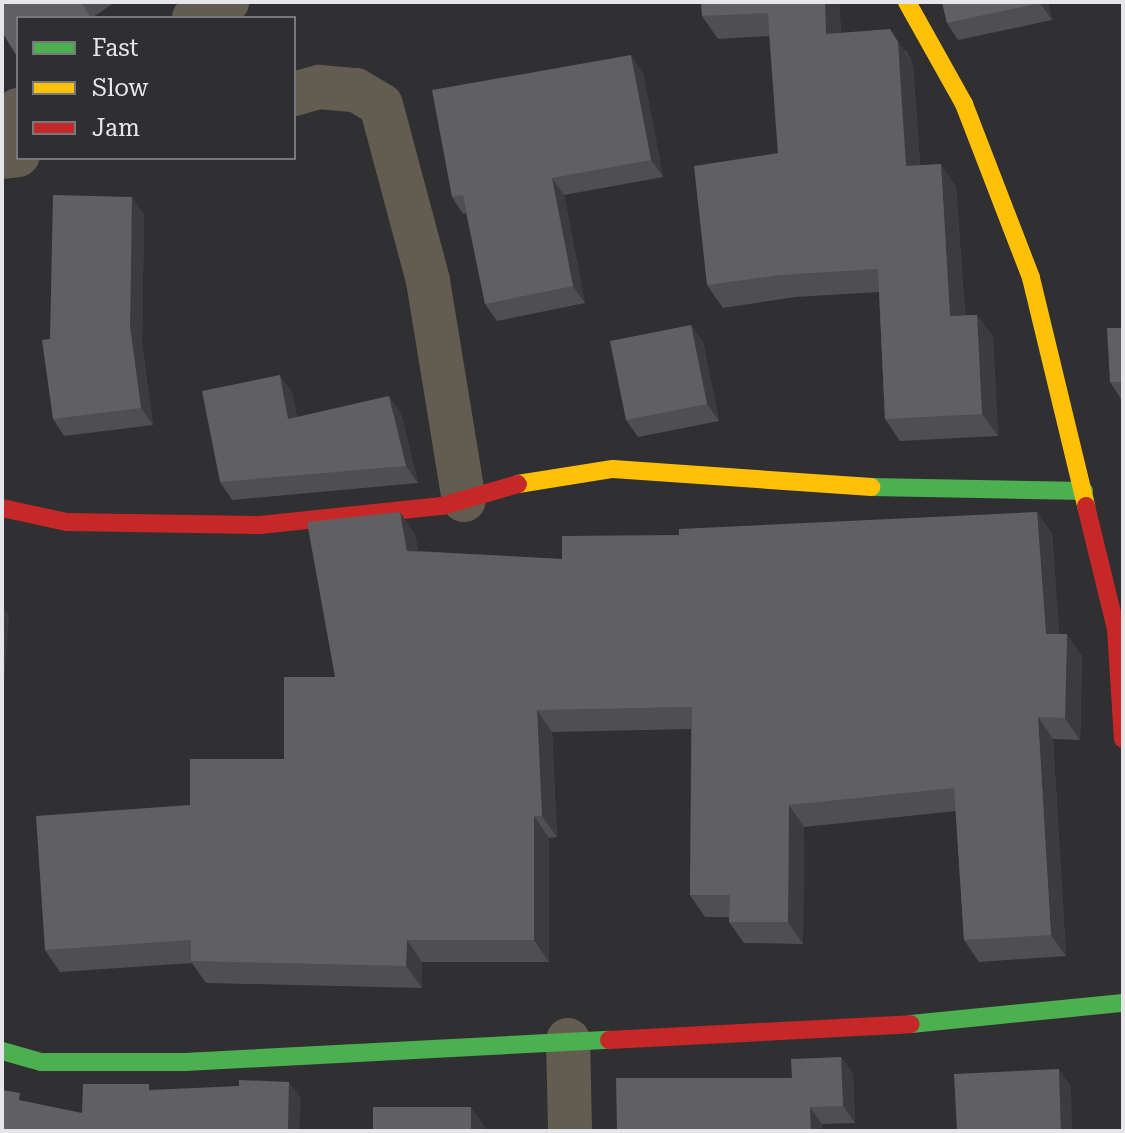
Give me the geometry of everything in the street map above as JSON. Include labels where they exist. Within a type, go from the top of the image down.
[{"type":"street","points":[[198,16],[227,2]]},
{"type":"street","points":[[907,2],[964,104],[1031,278],[1116,629],[1123,739]]},
{"type":"street","points":[[296,93],[319,87],[356,90],[381,105],[428,281],[464,500]]},
{"type":"street","points":[[2,508],[66,522],[260,525],[442,506],[538,479],[613,469],[844,486],[1084,491]]},
{"type":"street","points":[[2,1051],[41,1062],[185,1062],[947,1022],[1123,1003]]},
{"type":"street","points":[[568,1040],[570,1131]]},
{"type":"building","points":[[2,2],[81,2],[90,16],[16,16],[16,55],[2,32]]},
{"type":"building","points":[[701,2],[825,2],[826,34],[890,29],[898,42],[906,166],[941,164],[950,316],[977,315],[982,414],[885,419],[878,269],[780,275],[707,285],[694,166],[778,153],[768,13],[702,16]]},
{"type":"building","points":[[942,2],[1040,2],[1040,3],[947,23]]},
{"type":"building","points":[[631,55],[651,160],[552,178],[573,286],[485,304],[463,195],[452,197],[432,90]]},
{"type":"building","points":[[53,195],[132,197],[130,327],[141,408],[53,419],[42,340],[50,339]]},
{"type":"building","points":[[691,325],[707,404],[626,420],[610,341]]},
{"type":"building","points":[[1107,328],[1123,328],[1123,382],[1110,382]]},
{"type":"building","points":[[280,375],[288,419],[389,396],[406,466],[220,482],[202,391]]},
{"type":"building","points":[[400,512],[407,551],[562,559],[562,536],[679,535],[679,529],[1037,512],[1046,634],[1067,634],[1065,718],[1038,717],[1051,935],[964,940],[954,788],[789,805],[788,922],[729,922],[730,895],[690,895],[692,707],[537,710],[542,816],[534,816],[534,940],[407,940],[406,966],[191,961],[191,940],[45,950],[36,816],[190,805],[190,759],[284,759],[284,677],[335,677],[307,522]]},
{"type":"building","points":[[841,1057],[843,1106],[810,1107],[811,1131],[617,1131],[616,1078],[792,1078],[791,1059]]},
{"type":"building","points":[[1059,1069],[1061,1131],[957,1131],[954,1074]]},
{"type":"building","points":[[239,1080],[289,1082],[288,1131],[2,1131],[2,1090],[20,1093],[19,1100],[82,1113],[83,1084],[149,1084],[149,1090],[239,1086]]},
{"type":"building","points":[[373,1107],[471,1107],[471,1131],[373,1131]]},
{"type":"traffic: fast","points":[[871,487],[1084,491]]},
{"type":"traffic: fast","points":[[911,1024],[1123,1003]]},
{"type":"traffic: fast","points":[[2,1051],[41,1062],[185,1062],[609,1040]]},
{"type":"traffic: slow","points":[[907,2],[964,104],[1031,278],[1086,506]]},
{"type":"traffic: slow","points":[[518,484],[613,469],[871,487]]},
{"type":"traffic: jam","points":[[2,508],[66,522],[260,525],[442,506],[518,484]]},
{"type":"traffic: jam","points":[[1086,506],[1116,629],[1123,739]]},
{"type":"traffic: jam","points":[[609,1040],[911,1024]]}]
